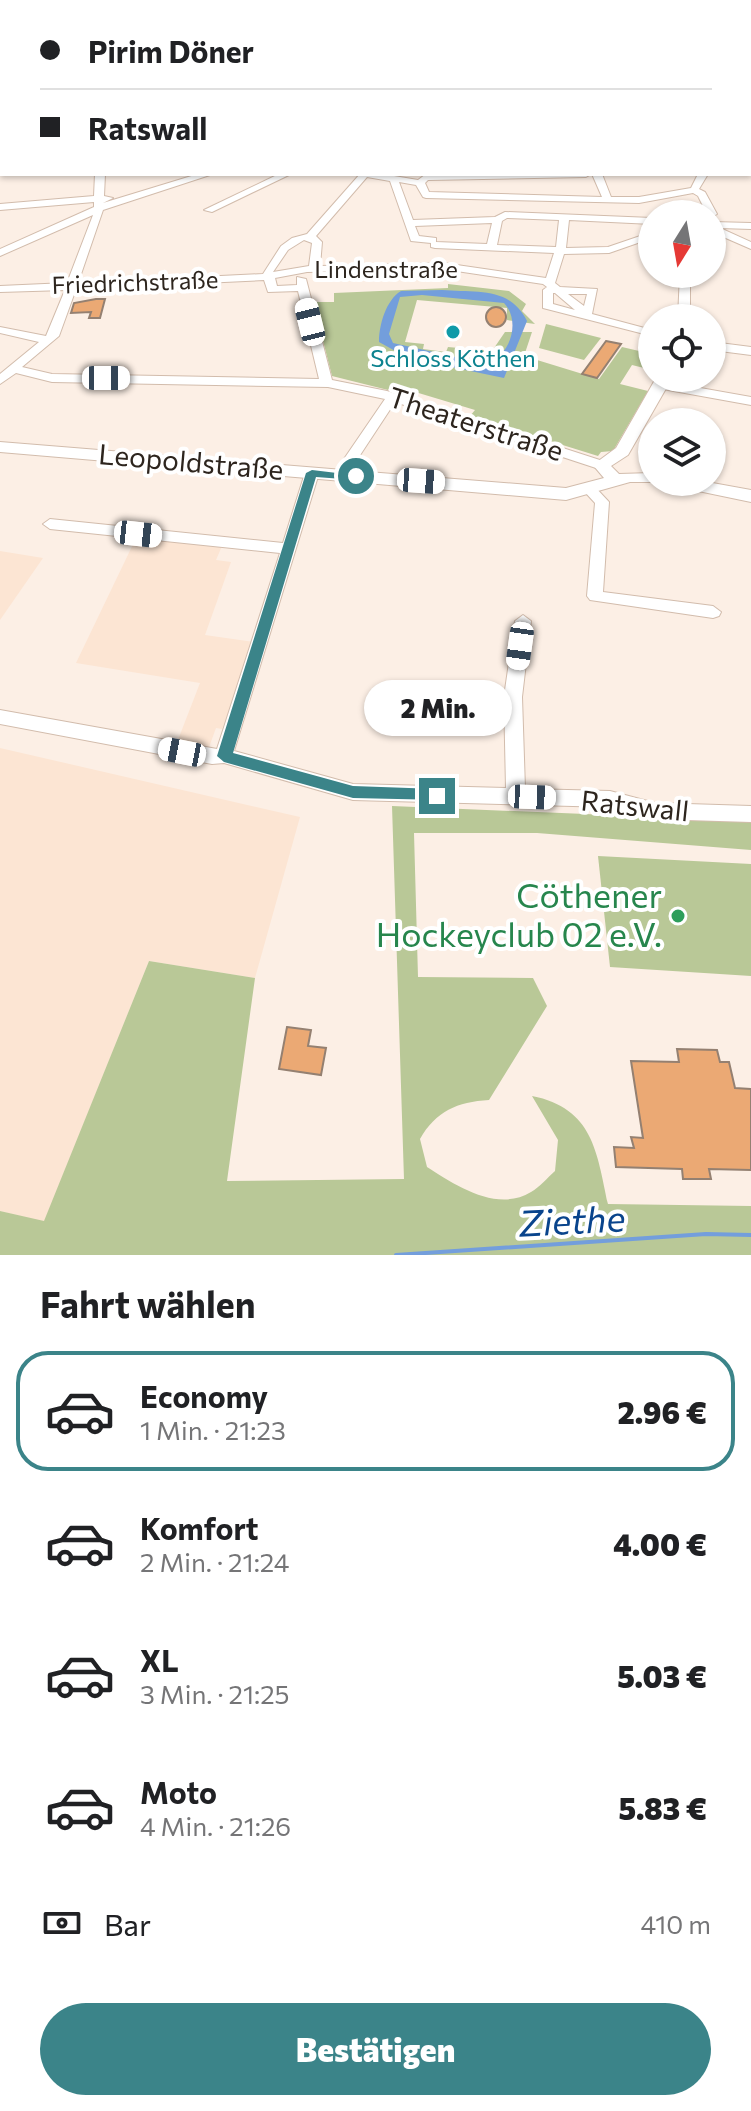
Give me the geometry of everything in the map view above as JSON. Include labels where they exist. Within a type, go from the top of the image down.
[{"type":"main road","points":[[726,348],[751,351]]},
{"type":"main road","points":[[601,465],[622,451],[656,392]]},
{"type":"main road","name":"Leopoldstraße","points":[[0,447],[566,494],[618,480],[638,479]]},
{"type":"main road","name":"Theaterstraße","points":[[601,465],[618,480]]},
{"type":"main road","points":[[726,491],[751,496]]},
{"type":"street","points":[[0,380],[48,340],[72,286],[98,204],[100,176]]},
{"type":"street","points":[[0,207],[98,204],[201,176]]},
{"type":"street","points":[[209,210],[282,176]]},
{"type":"street","points":[[310,237],[363,176]]},
{"type":"street","points":[[370,176],[505,200],[638,200]]},
{"type":"street","points":[[403,205],[426,188],[546,176],[553,201]]},
{"type":"street","points":[[598,176],[608,200]]},
{"type":"street","points":[[694,190],[702,176]]},
{"type":"street","points":[[394,180],[415,239],[469,246],[559,250],[609,250],[638,240]]},
{"type":"street","points":[[639,200],[652,194],[694,190],[702,194],[704,200]]},
{"type":"street","points":[[573,201],[579,216]]},
{"type":"street","points":[[0,253],[98,204]]},
{"type":"street","points":[[410,223],[564,216],[638,220]]},
{"type":"street","points":[[564,216],[553,286],[548,290],[544,304],[638,329]]},
{"type":"street","points":[[492,246],[501,218]]},
{"type":"street","points":[[726,223],[751,226]]},
{"type":"street","points":[[430,224],[434,243],[444,263],[469,246]]},
{"type":"street","points":[[726,233],[751,246]]},
{"type":"street","points":[[302,288],[272,290],[268,272],[275,260],[296,238],[310,237],[317,242],[314,269]]},
{"type":"street","points":[[501,275],[508,246]]},
{"type":"street","name":"Lindenstraße","points":[[269,276],[314,269],[444,263],[553,286],[593,291],[587,314]]},
{"type":"street","points":[[298,271],[323,376],[328,383]]},
{"type":"street","name":"Friedrichstraße","points":[[0,289],[269,276]]},
{"type":"street","points":[[553,286],[587,314]]},
{"type":"street","points":[[0,330],[48,340]]},
{"type":"street","name":"Theaterstraße","points":[[14,369],[52,378],[328,383],[392,397],[601,465]]},
{"type":"street","points":[[711,392],[751,401]]},
{"type":"street","points":[[340,475],[392,397]]},
{"type":"street","points":[[224,756],[312,473]]},
{"type":"street","points":[[590,490],[602,502],[595,596],[713,612]]},
{"type":"street","points":[[50,524],[289,549]]},
{"type":"street","points":[[516,797],[513,697],[523,621]]},
{"type":"street","name":"Ratswall","points":[[0,717],[212,757],[224,756],[353,792],[610,799],[655,811],[751,814]]},
{"type":"shaded area","points":[[137,536],[222,546],[216,560],[231,562],[205,635],[254,642],[222,729],[216,728],[208,750],[176,745],[200,683],[76,663]]},
{"type":"shaded area","points":[[0,551],[43,558],[0,620]]},
{"type":"shaded area","points":[[0,748],[300,817],[255,978],[149,961],[44,1222],[0,1211]]},
{"type":"green space","points":[[448,284],[509,291],[526,304],[522,311],[535,324],[507,320],[507,308],[417,300],[405,342],[424,344],[423,349],[446,352],[448,347],[492,351],[505,332],[532,332],[524,356],[599,379],[622,347],[638,351],[638,366],[632,365],[620,384],[638,388],[638,392],[647,392],[613,451],[601,452],[598,456],[470,416],[475,410],[392,385],[388,390],[332,376],[313,302],[334,302],[334,293],[448,288]]},
{"type":"green space","points":[[546,324],[601,338],[584,360],[539,348]]},
{"type":"green space","points":[[392,806],[751,821],[751,850],[537,833],[414,833],[418,977],[533,978],[547,1006],[489,1100],[448,1110],[426,1129],[420,1139],[427,1167],[463,1188],[491,1198],[518,1198],[534,1190],[555,1171],[558,1140],[532,1096],[552,1102],[580,1122],[595,1150],[608,1204],[751,1206],[751,1255],[0,1255],[0,1211],[44,1221],[149,961],[255,978],[227,1181],[404,1179]]},
{"type":"green space","name":"Cöthener Hockeyclub 02 e.V.","points":[[598,856],[751,864],[751,976],[610,967]]},
{"type":"water","points":[[401,291],[479,292],[511,302],[527,321],[504,378],[408,358],[379,342],[384,314],[391,300]],"holes":[[[422,295],[504,303],[512,319],[511,337],[502,353],[487,364],[393,343],[389,334],[400,297]]]},
{"type":"building","points":[[105,299],[100,318],[89,318],[91,312],[71,313],[74,303]]},
{"type":"building","points":[[496,307],[503,310],[506,317],[503,324],[496,327],[489,324],[486,317],[489,310]]},
{"type":"building","points":[[606,341],[621,344],[597,378],[582,374]]},
{"type":"building","points":[[287,1027],[311,1030],[308,1046],[326,1048],[321,1075],[279,1069]]},
{"type":"building","points":[[677,1049],[717,1050],[720,1062],[729,1062],[735,1088],[751,1089],[751,1170],[709,1169],[711,1179],[683,1179],[682,1169],[616,1167],[614,1147],[634,1148],[631,1137],[643,1138],[631,1061],[679,1062]]},
{"type":"waterway","name":"Ziethe","points":[[396,1255],[706,1234],[751,1235]]},
{"type":"place","name":"Schloss Köthen","points":[[453,332]]},
{"type":"place","name":"Cöthener Hockeyclub 02 e.V.","points":[[678,916]]},
{"type":"route","points":[[356,476],[312,473],[257,658],[224,756],[336,789],[437,796]]}]
